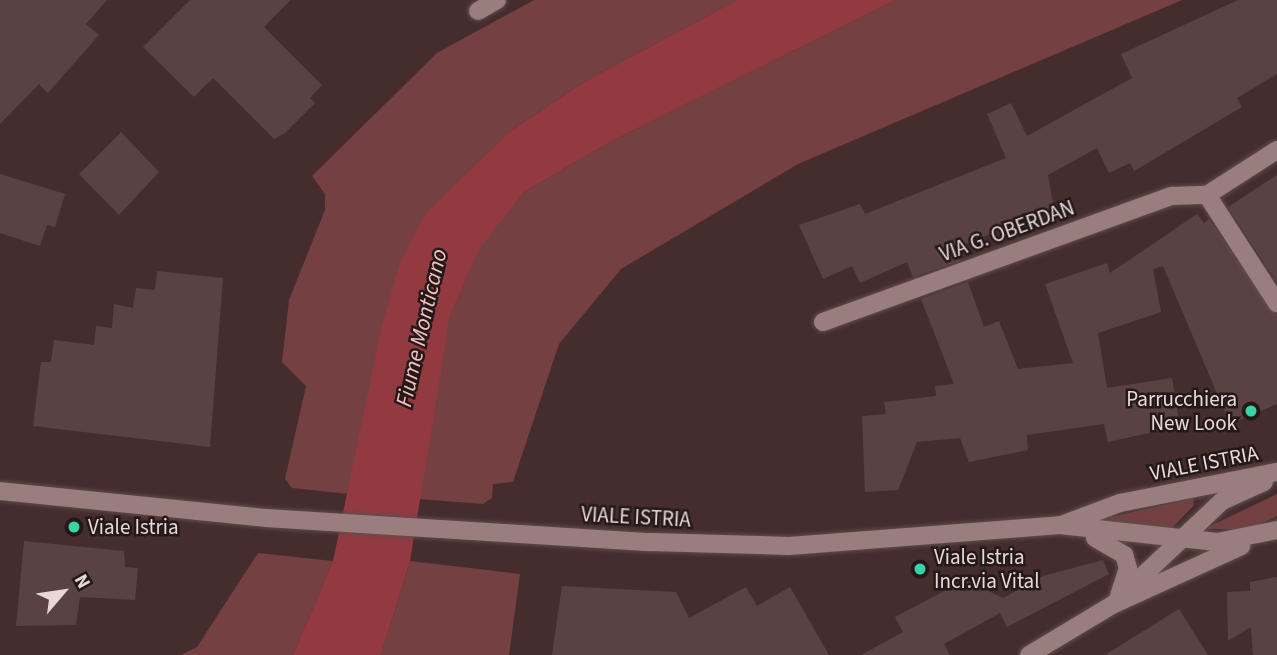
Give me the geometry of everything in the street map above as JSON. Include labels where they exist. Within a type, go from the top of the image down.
[{"type":"street","points":[[478,11],[497,0]]},
{"type":"street","points":[[1277,150],[1207,195],[1277,303]]},
{"type":"street","name":"VIA G. OBERDAN","points":[[824,322],[1171,196],[1207,195]]},
{"type":"street","name":"VIALE ISTRIA","points":[[1060,525],[1120,503],[1277,474]]},
{"type":"street","name":"VIALE ISTRIA","points":[[1177,539],[1222,501],[1277,474]]},
{"type":"street","name":"VIALE ISTRIA","points":[[0,491],[281,519],[789,546],[1060,525],[1217,542],[1277,531]]},
{"type":"street","points":[[1060,525],[1115,545],[1124,555],[1124,586],[1114,604]]},
{"type":"street","points":[[1029,655],[1114,604],[1277,531]]},
{"type":"street","points":[[1114,604],[1177,539]]},
{"type":"shaded area","points":[[534,0],[737,0],[584,82],[511,131],[400,262],[349,494],[292,488],[285,479],[306,386],[282,362],[289,300],[325,210],[325,194],[312,176],[437,53]]},
{"type":"shaded area","points":[[895,0],[1182,0],[798,164],[621,269],[559,344],[513,482],[493,484],[492,498],[483,504],[418,499],[450,316],[479,248],[524,192],[610,142]]},
{"type":"shaded area","points":[[1277,494],[1277,516],[1248,529],[1204,529]]},
{"type":"shaded area","points":[[1193,498],[1194,505],[1171,529],[1107,523],[1111,517]]},
{"type":"shaded area","points":[[258,553],[333,561],[293,655],[181,655],[197,647]]},
{"type":"shaded area","points":[[410,561],[520,574],[509,655],[381,655]]},
{"type":"water","name":"Fiume Monticano","points":[[737,0],[895,0],[610,142],[524,192],[479,249],[450,316],[410,561],[381,655],[293,655],[333,561],[381,330],[400,262],[427,212],[511,131],[584,82]]},
{"type":"building","points":[[0,0],[107,0],[86,24],[99,35],[48,93],[39,84],[0,124]]},
{"type":"building","points":[[190,0],[291,0],[264,27],[322,85],[310,98],[315,103],[285,133],[274,139],[213,78],[194,97],[143,47]]},
{"type":"building","points":[[1238,0],[1277,0],[1277,74],[1237,98],[1242,107],[1134,171],[1130,163],[1109,173],[1097,148],[1048,175],[1054,209],[955,248],[960,261],[913,277],[907,262],[860,283],[852,266],[823,279],[799,225],[860,204],[865,214],[1006,158],[987,114],[1011,103],[1027,136],[1132,78],[1121,54]]},
{"type":"building","points":[[121,132],[159,172],[119,215],[79,174]]},
{"type":"building","points":[[0,174],[65,194],[55,227],[47,225],[40,246],[0,233]]},
{"type":"building","points":[[1277,175],[1277,282],[1228,207]]},
{"type":"building","points":[[1197,214],[1204,223],[1209,219],[1277,314],[1277,404],[1230,424],[1163,266],[1153,269],[1161,312],[1098,333],[1107,388],[1172,378],[1180,426],[1108,442],[1104,424],[1027,435],[1028,450],[969,462],[960,438],[917,442],[898,490],[865,492],[862,416],[886,414],[884,402],[936,396],[935,386],[954,384],[921,299],[968,282],[984,327],[999,321],[1018,369],[1073,363],[1045,284],[1107,263],[1110,273]]},
{"type":"building","points":[[157,271],[223,278],[210,447],[33,426],[41,362],[51,362],[54,340],[94,345],[96,326],[112,328],[114,304],[133,308],[136,288],[155,290]]},
{"type":"building","points":[[24,541],[124,551],[125,567],[138,568],[135,600],[80,597],[76,625],[16,626]]},
{"type":"building","points":[[1103,560],[1109,574],[1007,627],[1000,613],[944,644],[950,655],[861,655],[903,632],[895,617],[965,580],[1003,598],[1043,576]]},
{"type":"building","points":[[1277,577],[1277,655],[1253,655],[1251,627],[1228,641],[1227,592],[1250,591],[1250,582]]},
{"type":"building","points":[[562,586],[676,592],[689,618],[746,587],[757,606],[790,587],[829,655],[552,655]]},
{"type":"building","points":[[1179,609],[1208,655],[1105,655]]},
{"type":"place","name":"Parrucchiera New Look","points":[[1251,411]]},
{"type":"place","name":"Viale Istria","points":[[74,527]]},
{"type":"place","name":"Viale Istria Incr.via Vital","points":[[920,569]]}]
